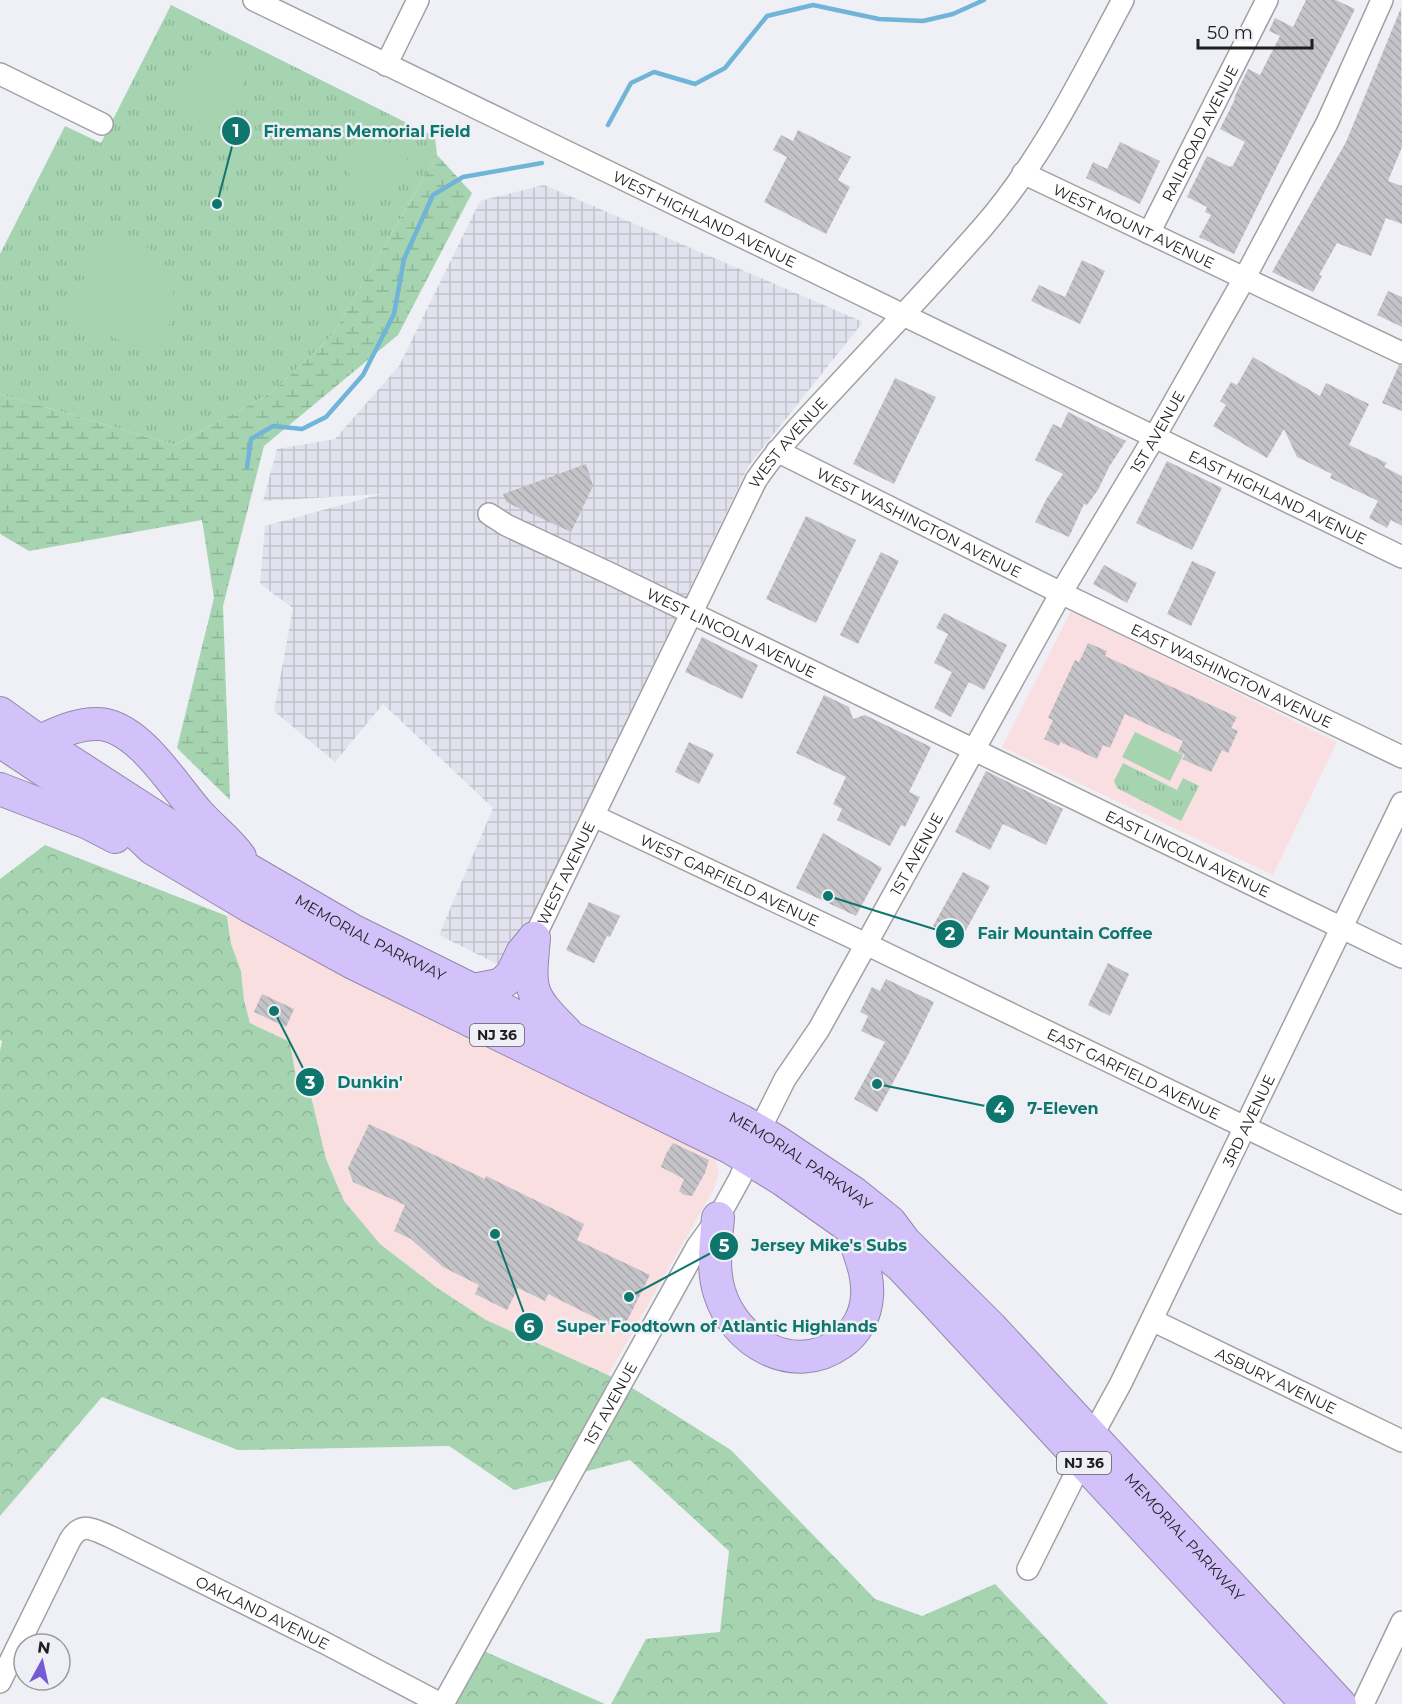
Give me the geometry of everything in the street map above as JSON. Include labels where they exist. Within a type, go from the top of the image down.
[{"type":"highway","points":[[12,737],[66,730],[85,724],[101,723],[117,728],[144,747],[197,812],[237,852],[249,870]]},
{"type":"highway","name":"NJ 36","points":[[12,737],[132,829],[153,849]]},
{"type":"highway","name":"NJ 36","points":[[12,737],[213,855],[249,870]]},
{"type":"highway","points":[[0,789],[88,823],[124,841],[153,849]]},
{"type":"highway","name":"MEMORIAL PARKWAY","points":[[153,849],[249,906],[365,970],[754,1144],[854,1193],[890,1222],[905,1242],[991,1327],[1087,1448],[1307,1704]]},
{"type":"highway","name":"MEMORIAL PARKWAY","points":[[249,870],[352,930],[472,990],[492,1004],[540,1028],[570,1037],[754,1144],[825,1209],[901,1266],[1087,1448],[1340,1704]]},
{"type":"highway","points":[[472,990],[499,985],[506,980],[534,938]]},
{"type":"highway","points":[[534,938],[531,975],[534,996],[570,1037]]},
{"type":"highway","points":[[718,1218],[716,1275],[724,1305],[753,1341],[772,1352],[792,1357],[807,1358],[832,1350],[845,1341],[863,1316],[867,1299],[867,1283],[852,1230]]},
{"type":"street","name":"WEST HIGHLAND AVENUE","points":[[254,0],[1155,436]]},
{"type":"street","points":[[386,65],[418,0]]},
{"type":"street","name":"WEST AVENUE","points":[[534,938],[756,480],[777,451],[984,226],[1044,144],[1123,0]]},
{"type":"street","name":"RAILROAD AVENUE","points":[[1149,233],[1267,0]]},
{"type":"street","name":"1ST AVENUE","points":[[442,1704],[698,1247],[718,1218],[785,1079],[819,1029],[1061,593],[1155,436],[1244,279],[1322,133],[1379,1]]},
{"type":"street","points":[[0,74],[102,124]]},
{"type":"street","name":"WEST MOUNT AVENUE","points":[[1023,173],[1402,353]]},
{"type":"street","name":"EAST HIGHLAND AVENUE","points":[[1155,436],[1402,557]]},
{"type":"street","name":"WEST WASHINGTON AVENUE","points":[[777,451],[1061,593]]},
{"type":"street","name":"WEST LINCOLN AVENUE","points":[[489,514],[506,525],[975,750]]},
{"type":"street","name":"EAST WASHINGTON AVENUE","points":[[1061,593],[1402,757]]},
{"type":"street","name":"EAST LINCOLN AVENUE","points":[[975,750],[1402,957]]},
{"type":"street","name":"3RD AVENUE","points":[[1028,1569],[1152,1320],[1402,803]]},
{"type":"street","name":"WEST GARFIELD AVENUE","points":[[594,816],[866,944]]},
{"type":"street","name":"EAST GARFIELD AVENUE","points":[[866,944],[1402,1203]]},
{"type":"street","name":"ASBURY AVENUE","points":[[1152,1320],[1402,1441]]},
{"type":"street","name":"OAKLAND AVENUE","points":[[0,1682],[73,1534],[81,1528],[88,1528],[111,1537],[323,1642],[442,1704]]},
{"type":"street","points":[[1363,1704],[1396,1651],[1402,1622]]},
{"type":"shaded area","points":[[544,185],[863,322],[749,465],[507,969],[439,935],[493,808],[383,704],[335,762],[274,711],[293,608],[260,584],[265,526],[381,494],[263,501],[277,449],[335,439],[399,366],[480,201]]},
{"type":"shaded area","points":[[1071,611],[1337,742],[1273,875],[1002,747]]},
{"type":"shaded area","points":[[227,908],[713,1155],[719,1174],[714,1189],[608,1375],[486,1320],[436,1287],[380,1244],[360,1223],[344,1201],[326,1159],[310,1092],[298,1091],[290,1042],[250,1023],[244,1000],[241,971],[231,944]]},
{"type":"green space","points":[[171,5],[435,137],[437,155],[332,336],[271,393],[175,445],[0,394],[0,254],[65,126],[101,143]]},
{"type":"green space","points":[[199,52],[243,74],[236,100],[227,109],[217,114],[195,113],[185,107],[177,96]]},
{"type":"green space","points":[[365,131],[410,153],[388,198],[365,194],[350,177],[347,155],[353,142]]},
{"type":"green space","points":[[437,155],[472,193],[398,335],[264,446],[223,606],[230,800],[177,748],[214,598],[202,520],[29,551],[0,534],[0,394],[175,445],[271,393],[332,336]]},
{"type":"green space","points":[[106,229],[149,248],[164,262],[174,286],[170,323],[158,344],[147,352],[67,317]]},
{"type":"green space","points":[[1135,732],[1183,755],[1170,781],[1122,757]]},
{"type":"green space","points":[[1123,763],[1177,790],[1183,778],[1199,786],[1181,821],[1117,788],[1114,781]]},
{"type":"green space","points":[[45,845],[227,916],[231,944],[241,971],[244,1000],[250,1023],[290,1042],[298,1090],[310,1092],[326,1159],[344,1201],[380,1244],[436,1287],[486,1320],[608,1375],[731,1450],[875,1599],[922,1616],[995,1584],[1108,1704],[611,1704],[646,1639],[720,1632],[729,1551],[630,1460],[514,1490],[449,1446],[238,1450],[102,1397],[0,1516],[0,1051],[2,1041],[0,1040],[0,879]]},
{"type":"green space","points":[[470,1645],[605,1704],[437,1704]]},
{"type":"building","points":[[1306,0],[1336,0],[1355,9],[1234,254],[1199,237],[1211,215],[1205,212],[1207,207],[1187,197],[1207,156],[1232,167],[1245,142],[1220,129],[1248,69],[1260,75],[1280,36],[1269,31],[1275,18],[1293,27]]},
{"type":"building","points":[[1401,8],[1402,147],[1388,181],[1402,186],[1402,224],[1386,218],[1371,256],[1337,243],[1319,275],[1322,276],[1313,292],[1272,272],[1346,142]]},
{"type":"building","points":[[798,130],[851,157],[838,180],[850,187],[826,234],[764,202],[787,157],[773,150],[781,135],[793,141]]},
{"type":"building","points":[[1120,142],[1160,161],[1140,204],[1086,178],[1093,162],[1107,169]]},
{"type":"building","points":[[1082,260],[1105,271],[1080,324],[1031,301],[1039,285],[1065,297]]},
{"type":"building","points":[[1388,291],[1402,297],[1402,327],[1377,315]]},
{"type":"building","points":[[1253,357],[1320,396],[1326,383],[1369,404],[1349,445],[1387,463],[1384,467],[1402,476],[1402,526],[1391,520],[1387,528],[1369,518],[1378,501],[1330,478],[1332,474],[1297,457],[1284,429],[1267,458],[1213,426],[1226,405],[1220,401],[1231,382],[1237,385]]},
{"type":"building","points":[[1399,365],[1402,366],[1402,411],[1382,403]]},
{"type":"building","points":[[895,378],[936,397],[894,484],[853,464]]},
{"type":"building","points":[[1068,412],[1126,441],[1109,467],[1098,490],[1087,505],[1084,504],[1069,537],[1035,522],[1063,474],[1035,460],[1053,424],[1061,428]]},
{"type":"building","points":[[1167,461],[1222,488],[1192,550],[1136,523]]},
{"type":"building","points":[[586,464],[593,486],[571,532],[506,502],[503,494]]},
{"type":"building","points":[[806,516],[856,540],[816,623],[766,599]]},
{"type":"building","points":[[881,552],[899,561],[858,644],[840,635]]},
{"type":"building","points":[[1192,561],[1216,572],[1191,626],[1167,614]]},
{"type":"building","points":[[1104,565],[1137,583],[1127,603],[1093,584]]},
{"type":"building","points":[[944,613],[1007,645],[984,690],[969,682],[951,717],[934,708],[952,672],[934,663],[948,634],[936,628]]},
{"type":"building","points":[[702,637],[758,665],[742,699],[685,672]]},
{"type":"building","points":[[1088,643],[1107,651],[1105,656],[1237,717],[1231,728],[1238,731],[1228,753],[1222,750],[1211,772],[1182,759],[1185,755],[1178,752],[1183,741],[1125,714],[1110,748],[1103,745],[1097,759],[1060,742],[1059,746],[1044,739],[1053,720],[1048,718],[1075,660],[1079,662]]},
{"type":"building","points":[[824,695],[849,707],[853,719],[865,715],[931,747],[909,792],[920,797],[905,827],[901,825],[890,846],[837,820],[842,809],[833,804],[846,777],[796,753]]},
{"type":"building","points":[[689,742],[714,754],[699,784],[675,772]]},
{"type":"building","points":[[986,771],[1063,809],[1046,845],[1003,824],[990,850],[955,832]]},
{"type":"building","points":[[823,833],[882,868],[856,916],[796,888]]},
{"type":"building","points":[[963,872],[990,886],[960,941],[933,926]]},
{"type":"building","points":[[589,902],[620,916],[594,963],[566,950]]},
{"type":"building","points":[[1108,963],[1129,974],[1110,1016],[1088,1005]]},
{"type":"building","points":[[886,979],[934,1002],[877,1112],[854,1099],[885,1042],[861,1031],[868,1016],[860,1012],[872,987],[880,991]]},
{"type":"building","points":[[262,994],[294,1009],[286,1027],[254,1012]]},
{"type":"building","points":[[369,1124],[485,1179],[486,1176],[584,1224],[577,1240],[650,1275],[622,1331],[548,1294],[545,1301],[518,1288],[507,1310],[475,1294],[479,1285],[443,1267],[411,1239],[394,1231],[405,1205],[353,1182],[348,1168]]},
{"type":"building","points":[[673,1143],[709,1160],[705,1173],[692,1196],[684,1195],[679,1191],[684,1179],[661,1167]]},
{"type":"waterway","points":[[608,125],[631,83],[654,72],[695,84],[725,68],[767,16],[813,5],[879,19],[923,21],[953,14],[984,0]]},
{"type":"waterway","points":[[247,467],[251,439],[273,426],[302,429],[326,417],[363,375],[394,314],[404,259],[433,195],[463,177],[542,163]]},
{"type":"place","name":"Firemans Memorial Field","points":[[217,204]]},
{"type":"place","name":"Fair Mountain Coffee","points":[[828,896]]},
{"type":"place","name":"Dunkin'","points":[[274,1011]]},
{"type":"place","name":"7-Eleven","points":[[877,1084]]},
{"type":"place","name":"Super Foodtown of Atlantic Highlands","points":[[495,1234]]},
{"type":"place","name":"Jersey Mike's Subs","points":[[629,1297]]}]
